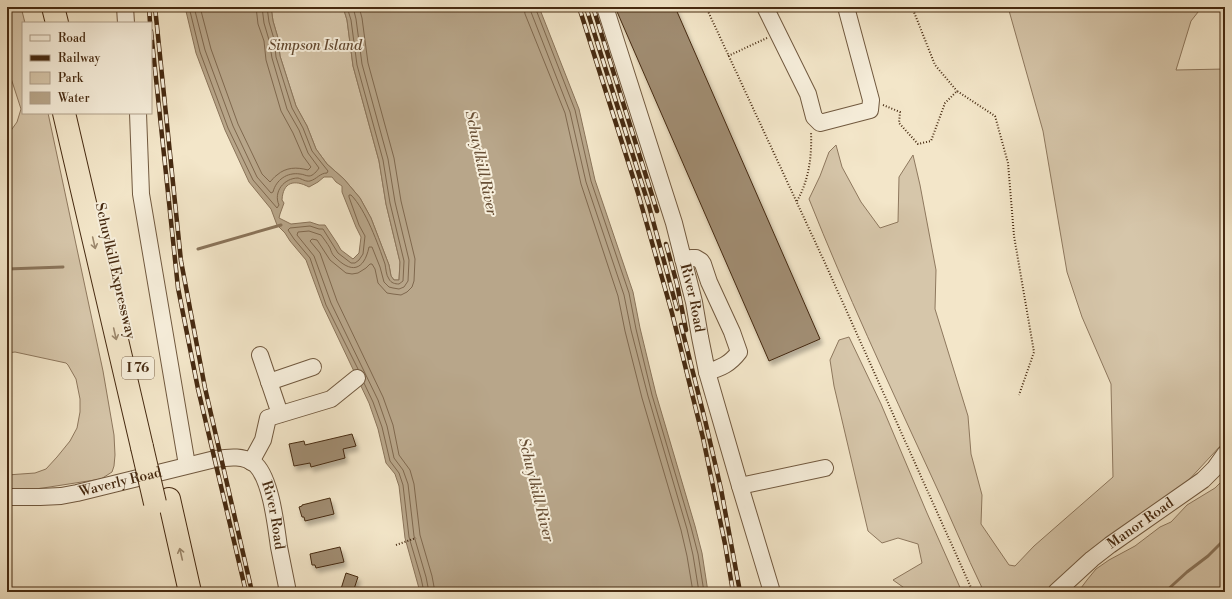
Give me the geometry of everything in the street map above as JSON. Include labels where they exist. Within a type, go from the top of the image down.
[{"type":"highway","points":[[39,7],[43,22]]},
{"type":"highway","points":[[53,7],[57,22]]},
{"type":"highway","name":"Schuylkill Expressway","points":[[64,114],[91,200],[162,501],[190,592]]},
{"type":"highway","name":"Schuylkill Expressway","points":[[78,114],[91,200]]},
{"type":"highway","name":"Schuylkill Expressway","points":[[162,501],[175,592]]},
{"type":"street","points":[[125,7],[126,22]]},
{"type":"street","name":"River Road","points":[[605,7],[674,223],[694,302],[707,372],[772,592]]},
{"type":"street","points":[[765,7],[808,94],[814,116],[820,123],[870,110],[871,100],[846,7]]},
{"type":"street","points":[[138,114],[141,194],[187,465]]},
{"type":"street","points":[[684,259],[696,258],[703,264],[709,282],[732,332],[739,352],[727,364],[707,372]]},
{"type":"street","points":[[260,355],[280,414]]},
{"type":"street","points":[[269,382],[313,367]]},
{"type":"street","points":[[251,462],[263,440],[268,418],[331,399],[357,378]]},
{"type":"street","name":"Manor Road","points":[[1056,592],[1092,559],[1110,545],[1203,480],[1215,468],[1225,454]]},
{"type":"street","name":"Waverly Road","points":[[7,497],[61,496],[215,459],[232,457],[245,459],[251,462]]},
{"type":"street","name":"River Road","points":[[251,462],[261,471],[268,488],[288,592]]},
{"type":"street","points":[[740,486],[825,468]]},
{"type":"path","points":[[706,7],[973,592]]},
{"type":"path","points":[[912,7],[935,65],[957,91],[995,116],[1008,163],[1014,236],[1034,352],[1019,395]]},
{"type":"path","points":[[728,56],[778,33]]},
{"type":"path","points":[[871,100],[900,112],[899,123],[918,144],[931,141],[945,104],[957,91]]},
{"type":"path","points":[[796,202],[801,194],[808,172],[812,150],[811,130],[820,123]]},
{"type":"path","points":[[396,545],[416,538]]},
{"type":"green space","points":[[7,7],[21,7],[25,22],[22,22],[22,114],[48,114],[103,371],[114,435],[115,455],[112,472],[101,479],[7,492],[7,475],[35,473],[46,469],[70,441],[77,428],[80,412],[80,399],[76,379],[66,363],[15,352],[7,353],[7,136],[17,122],[21,109],[9,72],[7,56]]},
{"type":"green space","name":"Simpson Island","points":[[271,7],[343,7],[347,20],[353,66],[379,161],[386,204],[400,262],[399,280],[394,280],[391,276],[389,265],[371,218],[360,198],[344,179],[327,164],[316,149],[307,126],[296,106],[280,56],[278,38]]},
{"type":"green space","points":[[1008,7],[1202,7],[1191,21],[1176,70],[1225,69],[1225,428],[1223,443],[1186,483],[1120,529],[1045,592],[984,592],[868,337],[809,199],[829,152],[836,145],[842,167],[861,202],[880,228],[898,222],[899,177],[913,155],[936,270],[935,309],[968,416],[971,454],[982,495],[981,524],[1009,565],[1015,566],[1034,546],[1113,477],[1111,384],[1082,317],[1067,272],[1043,131]]},
{"type":"green space","points":[[849,337],[881,404],[962,592],[910,592],[893,580],[922,563],[918,544],[898,538],[882,543],[868,531],[834,386],[830,360],[839,340]]},
{"type":"green space","points":[[1225,478],[1225,592],[1078,592],[1096,569],[1135,546],[1160,527],[1171,522],[1187,505],[1215,488]]},
{"type":"water","name":"Schuylkill River","points":[[185,7],[271,7],[278,38],[280,56],[296,106],[307,126],[316,149],[327,164],[344,179],[360,198],[371,218],[389,265],[391,276],[394,280],[399,280],[400,262],[386,204],[379,161],[353,66],[347,20],[343,7],[539,7],[579,109],[595,180],[633,292],[656,394],[702,553],[708,592],[420,592],[405,538],[399,486],[395,474],[386,463],[378,429],[369,403],[323,306],[306,260],[277,225],[271,209],[249,182],[225,130],[196,53]],"holes":[[[324,177],[332,177],[342,186],[342,192],[361,237],[359,253],[353,259],[341,250],[325,225],[310,222],[291,224],[279,218],[284,203],[282,200],[283,194],[287,186],[290,184],[299,183],[309,187]]]},
{"type":"building","points":[[615,7],[675,7],[820,339],[769,361]]},
{"type":"building","points":[[352,434],[356,446],[343,449],[345,458],[311,467],[310,463],[294,466],[289,444],[304,441],[305,445]]},
{"type":"building","points":[[330,498],[334,514],[305,521],[299,507]]},
{"type":"building","points":[[340,547],[344,562],[316,568],[315,565],[312,565],[310,554]]},
{"type":"building","points":[[346,573],[358,577],[353,592],[340,592]]},
{"type":"waterway","points":[[198,249],[281,225]]},
{"type":"waterway","points":[[7,269],[63,267]]},
{"type":"waterway","points":[[1165,592],[1187,572],[1208,556],[1224,540],[1225,537]]},
{"type":"railway","points":[[149,7],[150,22]]},
{"type":"railway","points":[[155,7],[181,261],[205,388],[252,592]]},
{"type":"railway","points":[[579,7],[638,193],[672,313],[703,438],[725,544],[733,592]]},
{"type":"railway","points":[[586,7],[649,206],[677,309]]},
{"type":"railway","points":[[593,7],[657,211]]},
{"type":"railway","points":[[152,41],[178,288],[198,389],[246,592]]},
{"type":"railway","points":[[666,244],[677,284],[686,330]]},
{"type":"railway","points":[[681,325],[721,489],[740,592]]}]
